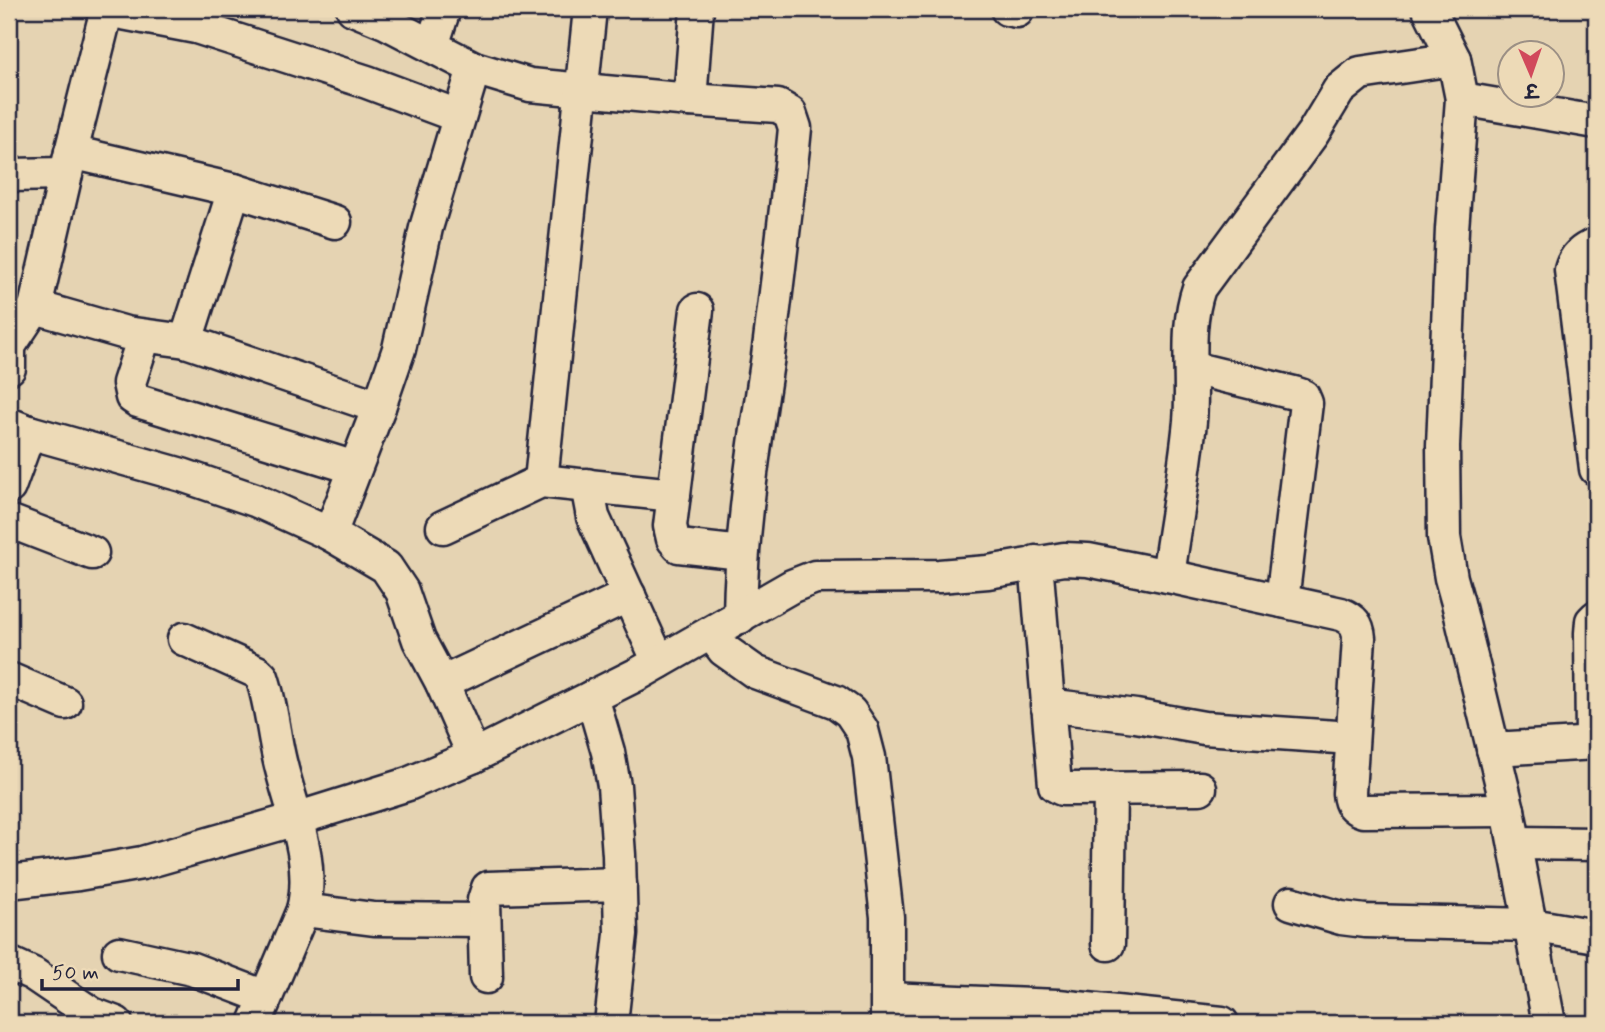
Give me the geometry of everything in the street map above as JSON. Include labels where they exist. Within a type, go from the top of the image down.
[{"type":"street","points":[[9,368],[9,346],[35,307],[107,9],[196,27],[367,82],[458,116]]},
{"type":"street","points":[[354,9],[474,68],[530,85],[778,106],[790,113],[795,128],[742,553],[740,617]]},
{"type":"street","points":[[432,46],[444,9]]},
{"type":"street","points":[[541,481],[590,9]]},
{"type":"street","points":[[690,100],[697,9]]},
{"type":"street","points":[[1429,9],[1454,59],[1462,99],[1452,229],[1444,419],[1444,537],[1451,578],[1508,810],[1549,1023]]},
{"type":"street","points":[[1168,576],[1190,421],[1192,368],[1189,332],[1192,309],[1199,288],[1313,133],[1339,90],[1360,73],[1454,59]]},
{"type":"street","points":[[330,534],[399,349],[426,228],[474,68]]},
{"type":"street","points":[[1462,99],[1596,121]]},
{"type":"street","points":[[9,174],[68,163],[234,190],[335,222]]},
{"type":"street","points":[[186,341],[234,190]]},
{"type":"street","points":[[1596,244],[1581,251],[1574,260],[1572,270],[1596,469]]},
{"type":"street","points":[[35,307],[144,337],[186,341],[379,407]]},
{"type":"street","points":[[697,310],[670,526],[673,539],[679,546],[742,553]]},
{"type":"street","points":[[144,337],[129,391],[138,401],[355,468]]},
{"type":"street","points":[[1192,368],[1294,393],[1303,396],[1306,403],[1282,601]]},
{"type":"street","points":[[9,487],[19,428],[182,474],[255,500],[330,534],[386,567],[395,578],[419,640],[442,683],[474,756]]},
{"type":"street","points":[[443,527],[541,481],[674,495]]},
{"type":"street","points":[[587,485],[593,517],[659,662]]},
{"type":"street","points":[[9,521],[92,553]]},
{"type":"street","points":[[9,882],[142,863],[296,820],[408,784],[474,756],[592,697],[792,586],[815,577],[939,576],[988,572],[1064,559],[1088,560],[1168,576],[1351,618],[1358,626],[1350,802],[1363,811],[1508,810]]},
{"type":"street","points":[[1036,562],[1055,785],[1062,789],[1200,788]]},
{"type":"street","points":[[442,683],[628,595]]},
{"type":"street","points":[[1493,749],[1594,743],[1591,632],[1592,621],[1596,617]]},
{"type":"street","points":[[711,633],[724,650],[755,672],[836,702],[850,712],[862,730],[869,757],[887,917],[887,1011],[1058,1006],[1222,1023]]},
{"type":"street","points":[[119,953],[192,969],[260,1010],[303,910],[308,891],[308,868],[279,758],[262,677],[257,672],[184,639]]},
{"type":"street","points":[[9,679],[65,703]]},
{"type":"street","points":[[592,697],[608,752],[614,786],[620,884],[621,934],[611,1023]]},
{"type":"street","points":[[1047,705],[1203,728],[1352,738]]},
{"type":"street","points":[[1108,944],[1110,788]]},
{"type":"street","points":[[1515,843],[1596,844]]},
{"type":"street","points":[[486,977],[485,893],[493,886],[620,884]]},
{"type":"street","points":[[1291,903],[1341,918],[1365,921],[1531,925],[1596,936]]},
{"type":"street","points":[[303,910],[374,919],[484,920]]},
{"type":"street","points":[[9,963],[33,974],[99,1020]]}]
